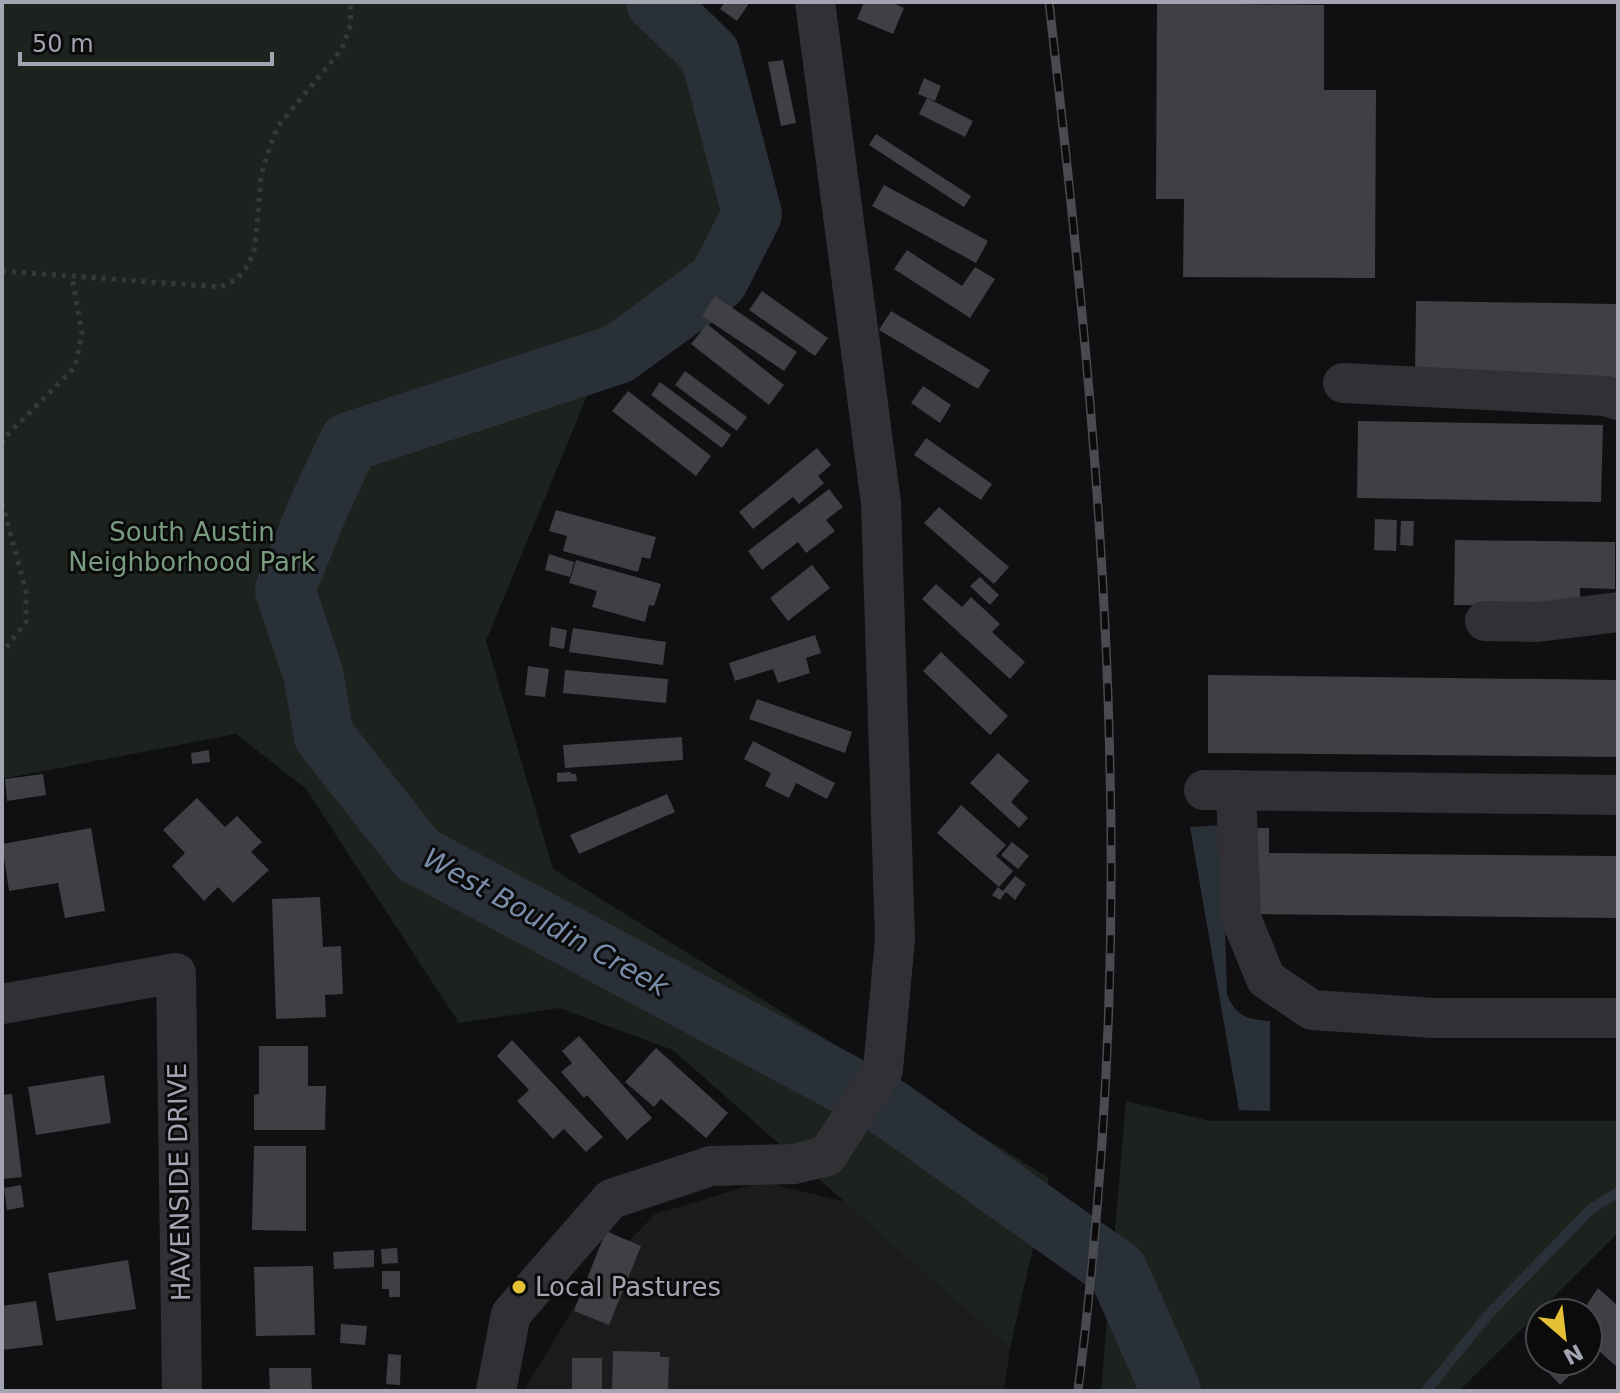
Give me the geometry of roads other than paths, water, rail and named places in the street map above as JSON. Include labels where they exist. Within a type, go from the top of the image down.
[{"type":"street","points":[[496,1391],[511,1314],[611,1199],[711,1166],[794,1164],[827,1156],[883,1070],[895,939],[881,503],[815,2]]},
{"type":"street","points":[[1343,383],[1606,396],[1618,400]]},
{"type":"street","points":[[1485,621],[1537,622],[1618,612]]},
{"type":"street","points":[[1618,795],[1220,790],[1241,918],[1266,979],[1312,1010],[1434,1018],[1618,1018]]},
{"type":"street","name":"HAVENSIDE DRIVE","points":[[2,1004],[176,973],[182,1391]]},
{"type":"waterway","name":"West Bouldin Creek","points":[[656,2],[710,54],[752,214],[718,281],[618,354],[349,442],[285,590],[313,673],[324,736],[418,855],[889,1108],[1118,1271],[1171,1391]]},
{"type":"waterway","points":[[1426,1391],[1489,1314],[1591,1209],[1618,1192]]},
{"type":"railway","points":[[1049,2],[1080,289],[1096,481],[1110,769],[1111,925],[1106,1081],[1095,1236],[1078,1391]]},
{"type":"place","name":"Local Pastures","points":[[519,1287]]},
{"type":"park label","name":"South Austin Neighborhood Park","points":[[192,547]]}]
